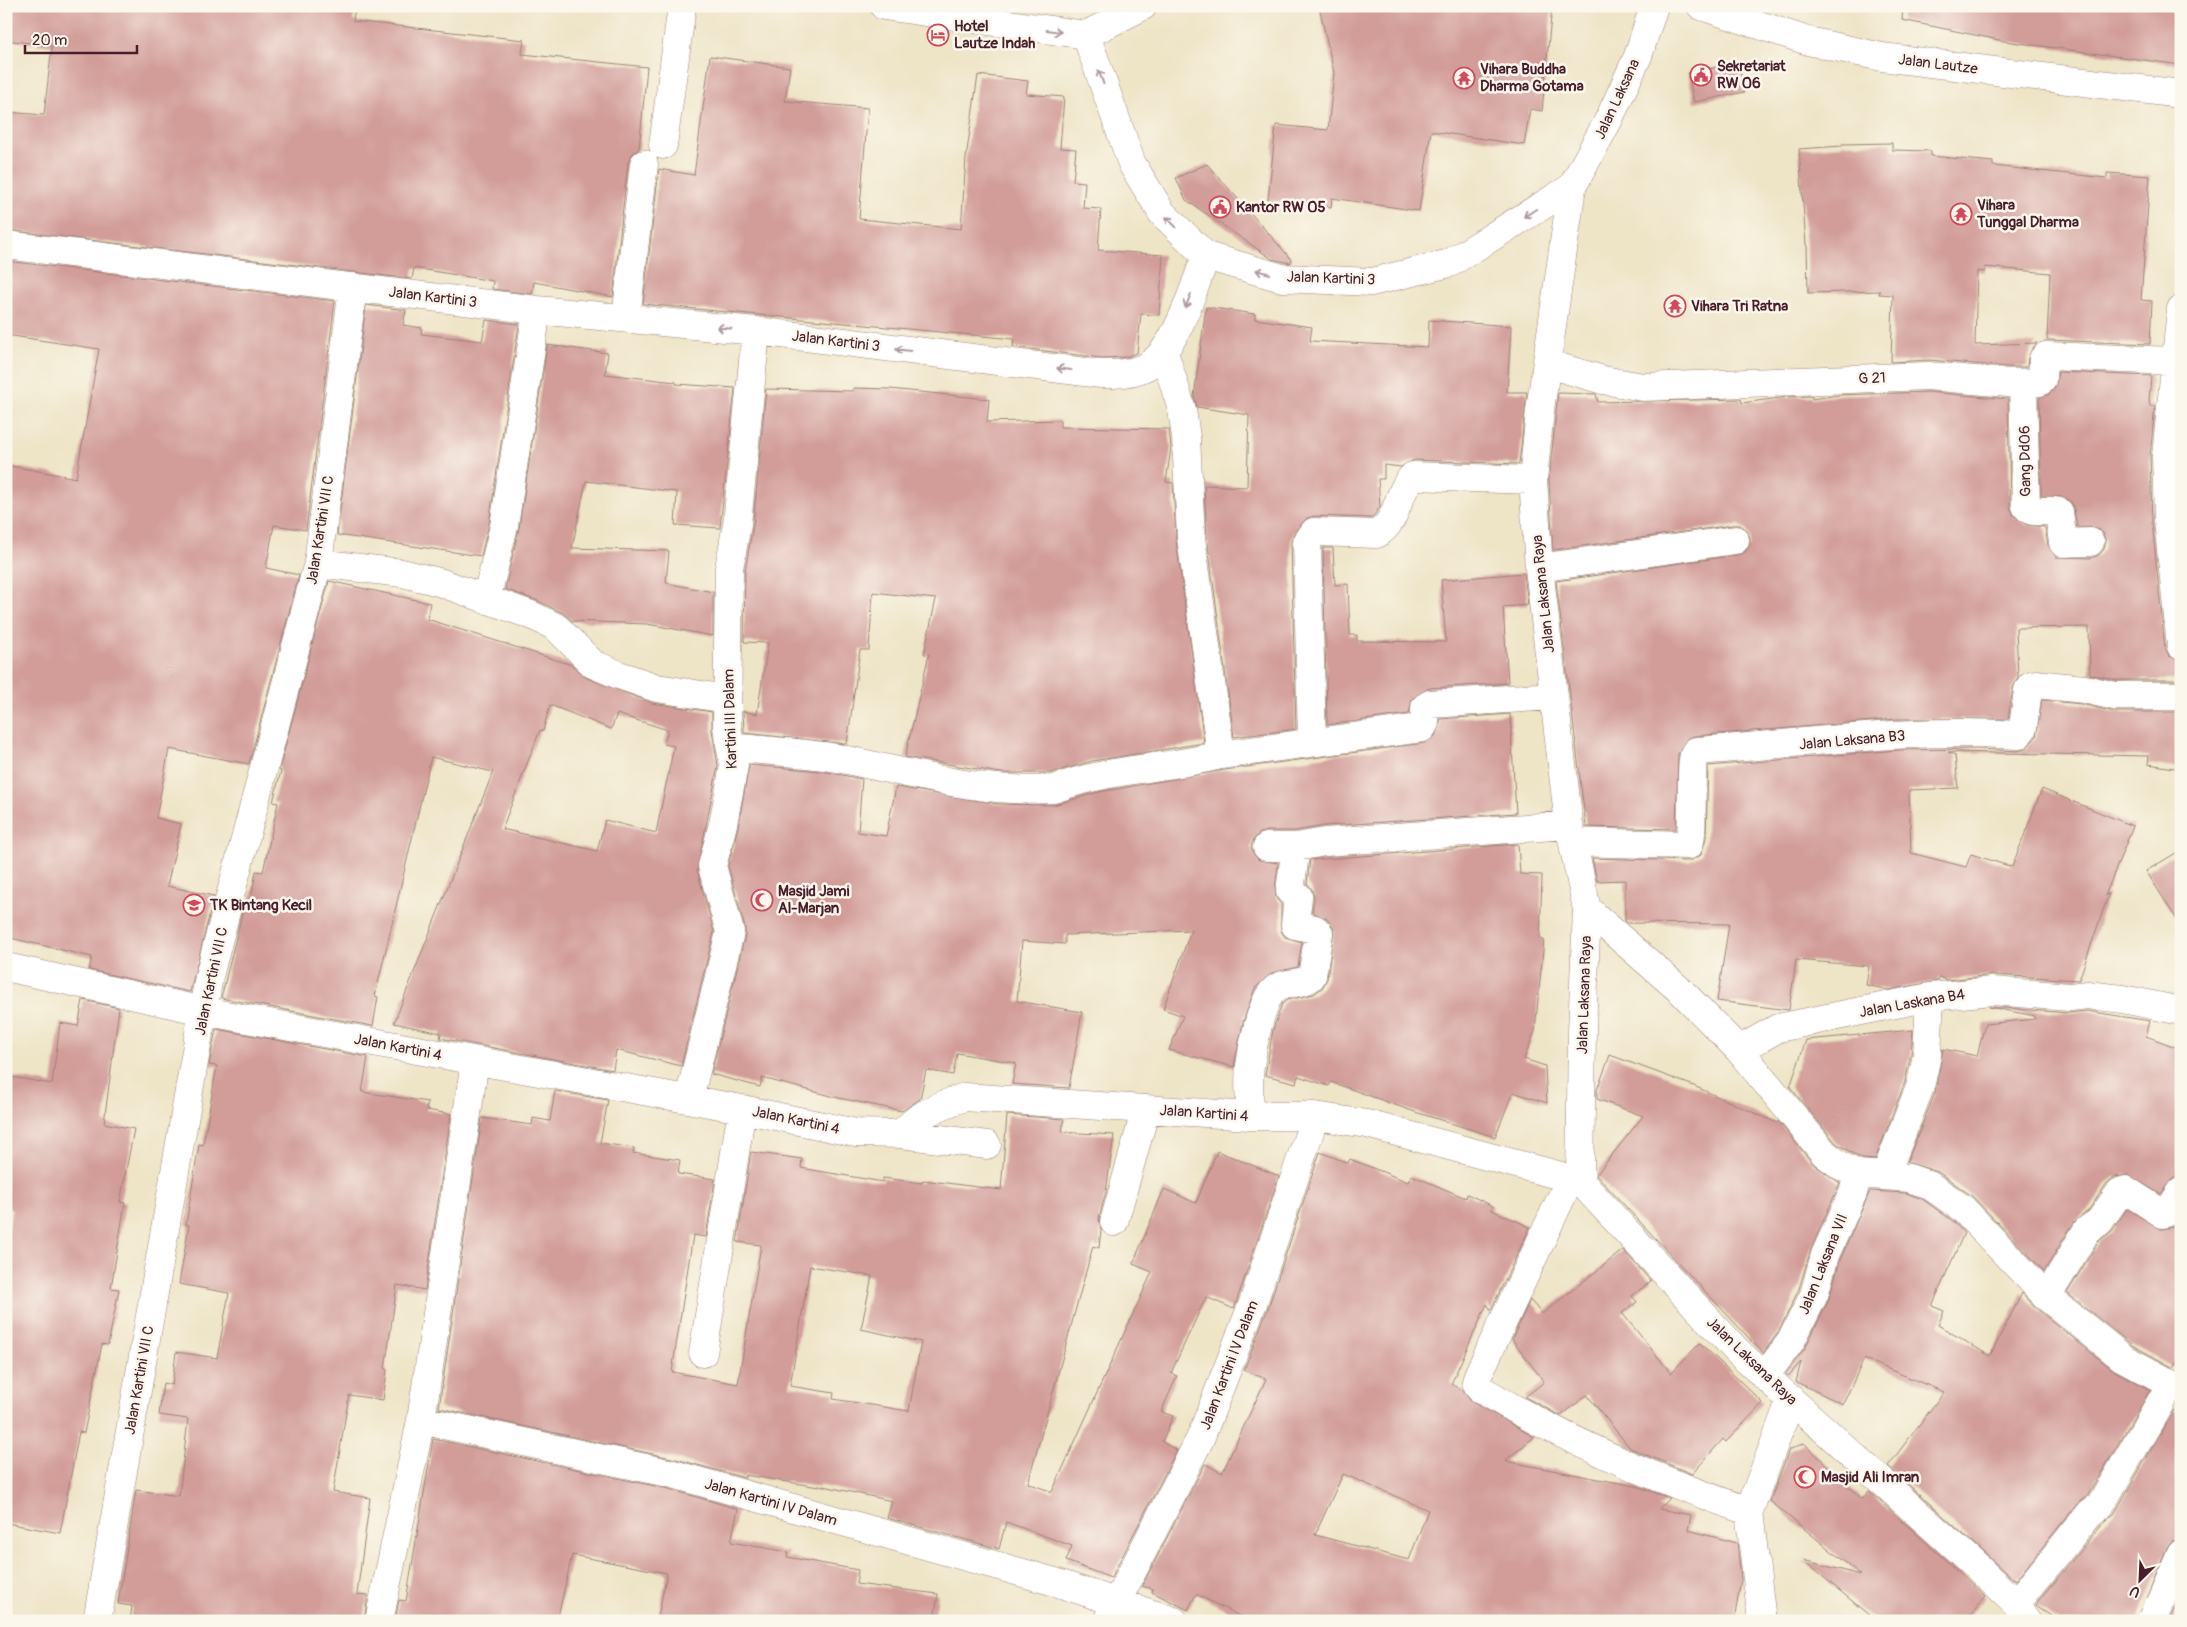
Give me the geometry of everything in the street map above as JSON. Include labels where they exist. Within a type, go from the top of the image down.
[{"type":"street","points":[[626,318],[682,6]]},
{"type":"street","points":[[884,6],[1086,35],[1143,6]]},
{"type":"street","name":"Jalan Laksana","points":[[1572,187],[1609,119],[1638,56],[1654,6]]},
{"type":"street","name":"Jalan Lautze","points":[[1701,6],[1808,41],[1882,57],[2181,94]]},
{"type":"street","points":[[1086,35],[1132,164],[1162,213],[1206,256]]},
{"type":"street","name":"Jalan Kartini 3","points":[[6,245],[536,310],[756,332],[1101,374],[1126,374],[1145,368],[1164,352],[1178,327],[1206,256],[1282,278],[1372,282],[1450,263],[1572,187]]},
{"type":"street","name":"Jalan Laksana Raya","points":[[1572,187],[1540,410],[1533,480],[1539,568],[1571,834],[1587,909],[1575,1180],[1739,1353],[2022,1612]]},
{"type":"street","name":"Jalan Kartini VII C","points":[[97,1621],[209,976],[318,563],[353,287]]},
{"type":"street","points":[[2181,309],[2174,361],[2166,456],[2174,520],[2181,646]]},
{"type":"street","points":[[486,600],[504,526],[536,310]]},
{"type":"street","name":"Kartini III Dalam","points":[[689,1099],[730,932],[712,866],[723,824],[734,766],[727,727],[729,568],[737,524],[756,332]]},
{"type":"street","points":[[1164,352],[1182,410],[1186,437],[1191,538],[1221,754]]},
{"type":"street","name":"G 21","points":[[1548,364],[1603,380],[1643,387],[1928,376],[2023,383],[2042,380],[2043,359],[2046,356],[2174,361]]},
{"type":"street","name":"Gang Dd06","points":[[2023,383],[2026,506],[2028,510],[2034,512],[2054,510],[2059,512],[2063,543],[2090,542]]},
{"type":"street","points":[[1312,742],[1306,542],[1311,534],[1314,532],[1377,534],[1390,524],[1406,485],[1412,476],[1533,480]]},
{"type":"street","points":[[1539,568],[1735,540]]},
{"type":"street","points":[[318,563],[402,573],[439,582],[531,615],[556,628],[592,664],[619,676],[657,688],[727,699]]},
{"type":"street","name":"Jalan Laksana B3","points":[[1571,834],[1689,846],[1694,780],[1692,756],[1696,751],[1887,736],[1988,732],[2018,735],[2022,728],[2028,690],[2032,685],[2036,684],[2084,688],[2115,696],[2181,696]]},
{"type":"street","points":[[731,747],[835,758],[914,776],[986,786],[1041,790],[1054,789],[1134,770],[1199,760],[1221,754],[1422,728],[1425,723],[1425,707],[1430,704],[1554,696]]},
{"type":"street","points":[[1267,847],[1296,847],[1325,842],[1571,834]]},
{"type":"street","points":[[1250,1116],[1250,1066],[1260,1021],[1267,1000],[1272,991],[1279,986],[1307,981],[1312,976],[1314,967],[1319,933],[1315,929],[1296,926],[1294,923],[1298,896],[1290,891],[1296,847]]},
{"type":"street","points":[[1587,909],[1682,992],[1739,1050],[1825,1154],[1840,1166],[1858,1174],[1909,1178],[1929,1185],[1956,1204],[2002,1248],[2047,1297],[2123,1358],[2176,1386],[2100,1506],[2090,1513],[2022,1612]]},
{"type":"street","name":"Jalan Kartini 4","points":[[6,967],[203,1011],[742,1108],[856,1133],[901,1134],[908,1125],[933,1110],[947,1102],[965,1097],[1250,1116],[1315,1116],[1367,1124],[1575,1180]]},
{"type":"street","name":"Jalan Laskana B4","points":[[1739,1050],[1778,1028],[1930,997],[1992,991],[2122,999],[2181,1011]]},
{"type":"street","points":[[1885,1176],[1920,1087],[1927,1056],[1930,997]]},
{"type":"street","points":[[379,1621],[421,1420],[475,1061]]},
{"type":"street","points":[[703,1353],[742,1108]]},
{"type":"street","points":[[1114,1222],[1146,1109]]},
{"type":"street","name":"Jalan Kartini IV Dalam","points":[[421,1420],[673,1474],[1055,1582],[1111,1612],[1200,1439],[1254,1303],[1315,1116]]},
{"type":"street","points":[[901,1134],[987,1145]]},
{"type":"street","name":"Jalan Laksana VII","points":[[1765,1376],[1791,1341],[1814,1295],[1825,1255],[1853,1193],[1858,1174]]},
{"type":"street","points":[[1575,1180],[1478,1375],[1476,1382],[1479,1388],[1561,1434],[1681,1488],[1749,1511]]},
{"type":"street","points":[[2047,1297],[2087,1230],[2099,1222],[2120,1192],[2126,1190],[2163,1214],[2168,1212],[2181,1192]]},
{"type":"street","points":[[1762,1621],[1749,1511],[1791,1399]]},
{"type":"street","points":[[2152,1621],[2173,1599],[2181,1554]]},
{"type":"street","points":[[1111,1612],[1174,1621]]},
{"type":"building","points":[[6,6],[355,6],[353,21],[524,40],[522,54],[647,67],[639,149],[632,154],[628,162],[613,297],[534,282],[532,294],[492,289],[493,281],[414,268],[412,279],[6,230],[6,112],[44,115],[52,46],[6,40]]},
{"type":"building","points":[[1319,6],[1552,6],[1542,111],[1530,109],[1524,145],[1431,131],[1419,211],[1332,198],[1331,207],[1268,200],[1276,125],[1328,130],[1334,73]]},
{"type":"building","points":[[1903,6],[2181,6],[2181,65],[2004,41],[1902,20]]},
{"type":"building","points":[[710,56],[790,67],[785,101],[868,108],[859,219],[961,229],[966,158],[978,75],[1028,81],[1026,94],[1064,97],[1060,148],[1076,149],[1073,181],[1085,182],[1083,208],[1101,209],[1098,250],[1163,255],[1159,315],[1141,314],[1137,353],[1125,357],[1102,358],[1013,347],[1014,339],[643,304],[659,169],[694,175]]},
{"type":"building","points":[[1738,63],[1745,92],[1694,102],[1688,73]]},
{"type":"building","points":[[1892,143],[1892,150],[1931,151],[1931,156],[1993,162],[1993,166],[2107,178],[2107,173],[2150,176],[2141,300],[2152,301],[2150,344],[2047,340],[2050,273],[1985,267],[1985,272],[1977,271],[1975,345],[2037,343],[2028,358],[2027,367],[1929,360],[1891,362],[1893,295],[1879,294],[1880,291],[1808,293],[1807,245],[1799,149],[1842,146],[1842,144]]},
{"type":"building","name":"Kantor RW 05","points":[[1207,164],[1292,260],[1290,263],[1272,259],[1186,200],[1176,178]]},
{"type":"building","points":[[6,261],[335,301],[306,530],[274,525],[266,568],[299,575],[249,764],[169,749],[156,818],[181,824],[167,886],[214,896],[190,992],[89,970],[92,957],[6,937],[6,465],[76,478],[99,349],[6,335]]},
{"type":"building","points":[[366,305],[406,310],[403,325],[422,328],[421,334],[482,341],[486,320],[519,324],[489,523],[481,556],[337,535]]},
{"type":"building","points":[[1206,307],[1255,314],[1255,319],[1312,327],[1310,341],[1428,347],[1429,320],[1511,326],[1507,392],[1527,392],[1519,464],[1414,460],[1401,467],[1384,465],[1384,479],[1378,479],[1380,507],[1372,518],[1314,516],[1307,518],[1294,533],[1291,542],[1296,729],[1234,737],[1207,537],[1204,485],[1247,487],[1249,415],[1197,407],[1194,397]]},
{"type":"building","points":[[547,345],[608,353],[605,374],[676,382],[676,384],[735,388],[720,528],[675,525],[677,492],[586,481],[572,548],[669,551],[666,583],[713,592],[713,636],[647,624],[572,621],[563,613],[538,601],[505,589],[519,528]]},
{"type":"building","points":[[2058,372],[2151,376],[2149,401],[2150,406],[2155,406],[2150,456],[2152,522],[2165,648],[2169,656],[2181,661],[2181,680],[2117,680],[2090,674],[2089,627],[2016,628],[2018,677],[2013,688],[2008,719],[1897,719],[1694,736],[1687,739],[1678,754],[1676,829],[1586,827],[1556,581],[1737,555],[1745,552],[1750,545],[1750,538],[1747,530],[1740,525],[1733,525],[1553,550],[1549,480],[1558,393],[1596,394],[1598,402],[1741,399],[1742,403],[1788,397],[1812,396],[1812,399],[1839,395],[1928,392],[2008,399],[2010,506],[2014,516],[2027,525],[2045,527],[2048,545],[2056,557],[2091,558],[2099,555],[2104,549],[2106,541],[2103,533],[2097,528],[2077,527],[2071,502],[2064,497],[2041,496],[2039,398],[2048,395],[2055,388]]},
{"type":"building","points":[[853,388],[890,389],[989,399],[987,422],[1060,420],[1060,427],[1169,429],[1171,448],[1166,482],[1173,483],[1176,540],[1204,743],[1092,761],[1051,773],[1001,773],[905,757],[929,654],[924,654],[936,599],[873,592],[869,650],[860,650],[847,744],[744,733],[743,711],[757,714],[768,643],[744,642],[745,570],[753,526],[766,389],[853,391]]},
{"type":"building","points":[[1323,548],[1333,548],[1335,585],[1348,584],[1350,635],[1357,635],[1357,641],[1446,642],[1441,580],[1524,573],[1528,605],[1503,607],[1508,683],[1429,688],[1412,699],[1409,714],[1327,725]]},
{"type":"building","points":[[329,581],[430,603],[427,619],[572,665],[587,678],[652,703],[712,712],[712,730],[718,766],[697,870],[714,932],[681,1066],[616,1050],[613,1070],[440,1038],[441,1033],[394,1023],[493,772],[431,757],[375,996],[378,997],[373,1026],[221,998],[245,902],[250,904],[256,871],[263,872],[278,803],[273,802],[281,771],[279,770]],"holes":[[[550,705],[611,729],[617,714],[668,730],[664,744],[674,746],[656,833],[605,820],[597,851],[502,829],[540,730],[543,731]]]},
{"type":"building","points":[[2042,700],[2081,704],[2115,712],[2181,712],[2181,769],[2148,764],[2149,756],[1948,752],[1955,755],[1958,788],[1909,790],[1911,853],[1966,867],[1971,854],[2012,867],[2042,789],[2133,826],[2105,896],[2109,893],[2079,980],[1993,975],[1947,980],[1939,977],[1938,981],[1889,990],[1866,985],[1869,966],[1796,960],[1789,1010],[1717,1001],[1729,924],[1627,923],[1625,921],[1625,880],[1597,881],[1592,858],[1689,861],[1701,855],[1706,838],[1708,766],[1898,750],[1977,749],[2018,751],[2025,749],[2036,737]]},
{"type":"building","points":[[1510,714],[1516,813],[1324,826],[1295,831],[1267,831],[1260,833],[1254,839],[1251,847],[1253,854],[1259,860],[1278,863],[1275,889],[1276,898],[1281,904],[1281,931],[1285,937],[1302,942],[1298,967],[1272,973],[1255,988],[1243,1022],[1234,1067],[1169,1050],[1183,1016],[1163,1009],[1191,930],[1065,935],[1065,944],[1022,941],[1017,1001],[1082,1012],[1069,1088],[1012,1084],[1016,1063],[957,1053],[953,1075],[926,1070],[920,1099],[902,1111],[839,1098],[762,1078],[760,1087],[711,1074],[745,936],[745,928],[728,866],[738,827],[749,765],[822,771],[862,779],[858,832],[886,836],[896,787],[998,804],[1054,805],[1099,792],[1224,770],[1424,743],[1435,736],[1441,719]]},
{"type":"building","points":[[1518,844],[1520,874],[1542,875],[1540,939],[1544,940],[1535,1031],[1524,1059],[1545,1066],[1547,1103],[1513,1092],[1495,1137],[1415,1112],[1331,1082],[1329,1086],[1298,1076],[1296,1083],[1265,1075],[1273,1030],[1282,1004],[1287,1000],[1314,994],[1322,988],[1327,979],[1334,929],[1326,918],[1312,912],[1314,897],[1307,883],[1310,860]]},
{"type":"building","points":[[2181,850],[2181,926],[2146,871]]},
{"type":"building","points":[[83,1000],[119,1008],[104,1123],[134,1129],[120,1202],[125,1203],[111,1288],[119,1289],[108,1345],[102,1344],[84,1433],[79,1432],[60,1533],[6,1523],[6,1241],[12,1209],[6,1208],[6,1076],[52,1084],[60,1023],[78,1026]]},
{"type":"building","points":[[1989,1007],[2069,1013],[2087,1011],[2150,1021],[2146,1036],[2181,1049],[2181,1177],[2174,1178],[2161,1194],[2128,1175],[2115,1177],[2107,1183],[2088,1211],[2074,1222],[2044,1271],[1972,1196],[1938,1172],[1907,1162],[1935,1093],[1943,1049],[1977,1056],[1985,1024],[2035,1019],[2035,1016]]},
{"type":"building","points":[[216,1029],[368,1057],[362,1092],[428,1102],[426,1110],[451,1114],[425,1290],[397,1285],[385,1369],[387,1370],[383,1400],[349,1395],[333,1492],[370,1498],[357,1594],[368,1595],[364,1621],[130,1621],[132,1606],[118,1604],[136,1490],[179,1496],[188,1419],[159,1415],[163,1383],[172,1385],[176,1352],[217,1358],[229,1293],[179,1284],[189,1225],[186,1225],[199,1144],[203,1145],[217,1066],[209,1065]]},
{"type":"building","points":[[1913,1030],[1911,1054],[1905,1082],[1875,1160],[1862,1159],[1836,1143],[1790,1087],[1806,1040]]},
{"type":"building","points":[[1610,1055],[1694,1086],[1777,1123],[1778,1121],[1813,1164],[1840,1183],[1811,1249],[1799,1289],[1778,1333],[1763,1353],[1596,1175],[1643,1116],[1597,1099],[1597,1090]]},
{"type":"building","points":[[555,1091],[608,1100],[600,1143],[634,1148],[633,1153],[680,1160],[678,1174],[715,1179],[706,1237],[693,1235],[672,1372],[738,1384],[761,1245],[737,1242],[751,1152],[802,1159],[801,1168],[883,1182],[883,1178],[922,1183],[923,1180],[1001,1190],[1007,1115],[1064,1119],[1062,1132],[1114,1135],[1106,1192],[1099,1218],[1101,1230],[1099,1248],[1093,1246],[1028,1483],[1052,1492],[1152,1272],[1133,1264],[1164,1189],[1196,1203],[1217,1151],[1279,1176],[1234,1309],[1206,1297],[1171,1373],[1177,1376],[1161,1412],[1173,1416],[1162,1442],[1177,1450],[1111,1578],[1066,1561],[1072,1546],[1006,1522],[999,1549],[887,1518],[892,1501],[819,1485],[819,1487],[745,1475],[745,1478],[676,1459],[439,1408],[482,1118],[532,1125],[533,1118],[550,1121]],"holes":[[[810,1266],[872,1276],[861,1329],[921,1342],[909,1411],[833,1399],[834,1393],[790,1386]]]},
{"type":"building","points":[[1320,1152],[1348,1163],[1350,1159],[1408,1182],[1411,1175],[1466,1198],[1467,1194],[1493,1206],[1492,1210],[1530,1227],[1491,1310],[1487,1304],[1451,1384],[1462,1390],[1471,1401],[1534,1437],[1505,1461],[1640,1487],[1669,1498],[1659,1509],[1691,1515],[1688,1530],[1737,1543],[1741,1580],[1734,1621],[1249,1621],[1196,1594],[1188,1610],[1152,1592],[1153,1589],[1142,1586],[1205,1464],[1222,1473],[1266,1379],[1244,1370],[1268,1308]],"holes":[[[1343,1474],[1428,1510],[1409,1560],[1315,1535]]]},
{"type":"building","points":[[1870,1191],[1906,1193],[1922,1199],[1953,1221],[1964,1233],[1932,1306],[1944,1311],[1938,1325],[1990,1356],[2022,1293],[2037,1309],[2113,1370],[2150,1390],[2088,1495],[2078,1503],[2015,1581],[1888,1466],[1944,1392],[1864,1359],[1843,1404],[1796,1382],[1801,1362],[1788,1376],[1786,1374],[1805,1348],[1828,1302],[1840,1260]]},
{"type":"building","points":[[2127,1209],[2161,1229],[2174,1227],[2181,1221],[2181,1355],[2174,1368],[2132,1345],[2067,1293],[2099,1241],[2112,1231]]},
{"type":"building","points":[[1623,1250],[1651,1281],[1632,1296],[1637,1302],[1622,1313],[1671,1373],[1700,1343],[1763,1403],[1726,1442],[1723,1439],[1692,1474],[1630,1448],[1587,1395],[1561,1416],[1525,1397],[1544,1382],[1512,1339],[1530,1300],[1542,1314]]},
{"type":"building","points":[[2174,1410],[2181,1414],[2181,1539],[2172,1541],[2167,1548],[2137,1621],[2059,1621],[2036,1605],[2101,1525],[2114,1514]]},
{"type":"building","points":[[433,1439],[669,1489],[738,1509],[731,1542],[788,1552],[787,1557],[858,1570],[856,1584],[938,1594],[934,1621],[657,1621],[667,1573],[572,1555],[557,1621],[395,1621],[399,1600],[406,1601]]},
{"type":"building","points":[[1804,1443],[1862,1499],[1869,1491],[1986,1597],[1964,1621],[1876,1621],[1803,1560],[1861,1575],[1770,1501],[1789,1450]]},
{"type":"building","points":[[2181,1594],[2181,1621],[2169,1621]]},
{"type":"place","name":"Hotel Lautze Indah","points":[[938,35]]},
{"type":"place","name":"Sekretariat RW 06","points":[[1701,75]]},
{"type":"place","name":"Vihara Buddha Dharma Gotama","points":[[1464,78]]},
{"type":"place","name":"Kantor RW 05","points":[[1220,207]]},
{"type":"place","name":"Vihara Tunggal Dharma","points":[[1961,214]]},
{"type":"place","name":"Vihara Tri Ratna","points":[[1675,306]]},
{"type":"place","name":"Masjid Jami Al-Marjan","points":[[762,900]]},
{"type":"place","name":"TK Bintang Kecil","points":[[194,905]]},
{"type":"place","name":"Masjid Ali Imran","points":[[1805,1477]]}]
